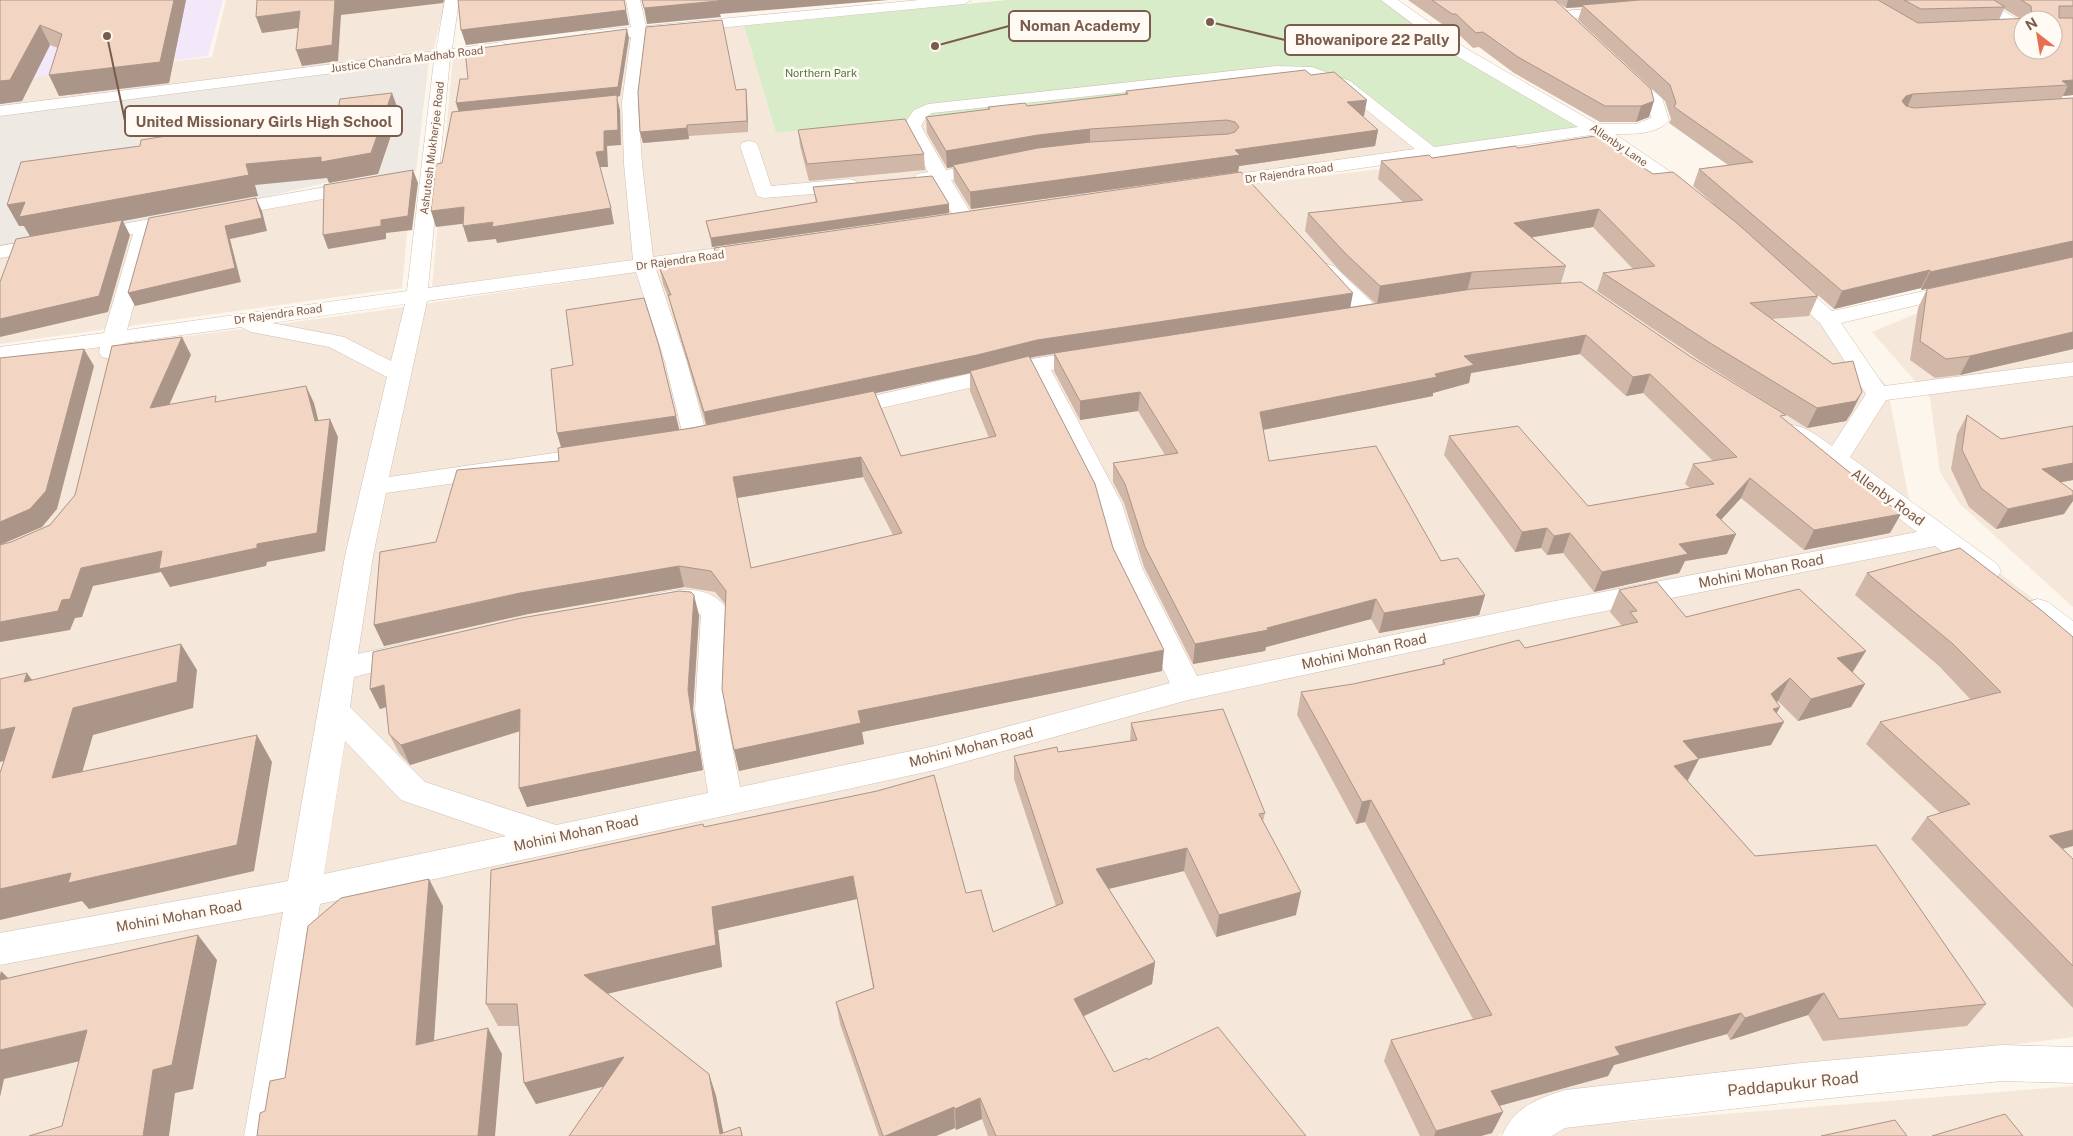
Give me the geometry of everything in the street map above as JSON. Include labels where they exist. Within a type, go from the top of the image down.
[{"type":"street","name":"Ashutosh Mukherjee Road","points":[[264,1136],[359,556],[417,296],[420,174],[435,122],[452,0]]},
{"type":"street","points":[[633,0],[639,31],[630,102],[633,164],[644,265],[676,362],[696,440]]},
{"type":"street","points":[[577,38],[916,2],[964,0]]},
{"type":"street","name":"Allenby Lane","points":[[1388,0],[1457,49],[1597,129],[1668,178],[1704,208]]},
{"type":"street","points":[[1974,0],[2013,23]]},
{"type":"street","points":[[1576,29],[1556,10],[1629,10]]},
{"type":"street","points":[[1993,29],[2013,28]]},
{"type":"street","name":"Justice Chandra Madhab Road","points":[[0,111],[520,45]]},
{"type":"street","name":"Dr Rajendra Road","points":[[1188,187],[1251,186],[1431,153],[1597,129],[1639,129],[1660,120],[1656,102],[1618,68]]},
{"type":"street","points":[[964,218],[912,126],[913,118],[920,113],[934,108],[1276,70],[1312,72],[1344,84],[1431,153]]},
{"type":"street","points":[[611,104],[630,102]]},
{"type":"street","points":[[435,122],[455,120]]},
{"type":"street","points":[[749,146],[764,192],[871,183]]},
{"type":"street","points":[[910,179],[940,177],[1008,164]]},
{"type":"street","points":[[0,252],[373,184]]},
{"type":"street","points":[[105,376],[145,226]]},
{"type":"street","name":"Dr Rajendra Road","points":[[0,354],[770,246]]},
{"type":"street","points":[[1314,256],[1380,312],[1342,317]]},
{"type":"street","points":[[1773,269],[1828,320],[1878,394]]},
{"type":"street","points":[[1828,320],[1978,285]]},
{"type":"street","points":[[230,321],[336,342],[399,374]]},
{"type":"street","points":[[819,414],[980,380],[1037,365],[1113,353]]},
{"type":"street","points":[[1037,365],[1109,504],[1128,568],[1188,688]]},
{"type":"street","points":[[1836,459],[1878,394],[2073,369]]},
{"type":"street","name":"Allenby Road","points":[[1769,417],[1836,459],[2073,636]]},
{"type":"street","points":[[374,487],[618,452]]},
{"type":"street","name":"Mohini Mohan Road","points":[[0,949],[304,893],[553,838],[936,758],[1188,688],[1550,612],[1940,536]]},
{"type":"street","points":[[635,607],[684,599],[704,601],[715,612],[710,710],[726,802]]},
{"type":"street","points":[[341,669],[434,648]]},
{"type":"street","points":[[334,710],[413,791],[553,838]]},
{"type":"street","name":"Paddapukur Road","points":[[1522,1136],[1546,1116],[1565,1109],[1801,1082],[2002,1063],[2073,1065]]},
{"type":"shaded area","points":[[128,0],[223,0],[208,56],[21,79],[0,16]]},
{"type":"shaded area","points":[[226,0],[445,0],[433,53],[0,109],[0,81],[212,57]]},
{"type":"shaded area","points":[[744,26],[776,133],[1331,74],[1433,150],[1091,193],[847,230],[432,287],[453,57],[619,37]]},
{"type":"shaded area","points":[[429,60],[416,171],[342,179],[226,206],[0,247],[0,114]]},
{"type":"shaded area","points":[[1605,142],[1827,323],[1887,386],[1910,504],[2049,611],[2073,634],[2073,1037],[1539,1106],[1498,1136],[0,1136],[0,361],[377,311],[1106,202]]},
{"type":"shaded area","points":[[412,179],[402,288],[0,344],[0,256]]},
{"type":"shaded area","points":[[2073,279],[2073,607],[1960,504],[1940,472],[1930,398],[1872,332],[1932,307]]},
{"type":"shaded area","points":[[2073,1086],[2073,1136],[1546,1136],[1552,1128]]},
{"type":"green space","name":"Northern Park","points":[[1007,0],[1380,0],[1452,52],[1584,127],[1433,150],[1331,74],[776,133],[744,26]]},
{"type":"building","points":[[0,0],[174,0],[160,62],[49,75],[62,34],[40,25],[10,80],[0,81]]},
{"type":"building","points":[[257,0],[335,0],[332,45],[296,50],[300,11],[256,17]]},
{"type":"building","points":[[458,0],[624,0],[626,10],[461,30]]},
{"type":"building","points":[[642,0],[718,0],[718,1],[644,8]]},
{"type":"building","points":[[1432,0],[1555,0],[1651,89],[1654,101],[1641,106],[1605,106],[1518,57],[1483,32],[1476,33],[1456,14],[1452,14]]},
{"type":"building","points":[[1640,0],[1878,0],[1918,23],[2013,19],[2013,60],[2063,60],[2063,18],[2073,18],[2073,80],[2062,81],[2068,85],[1913,94],[1906,96],[1902,101],[1906,106],[1914,108],[2073,98],[2073,241],[1930,272],[1930,270],[1842,291],[1699,169],[1753,162],[1674,107],[1676,103],[1670,85],[1582,5]]},
{"type":"building","points":[[1904,0],[1994,0],[2005,7],[1921,9]]},
{"type":"building","points":[[2021,0],[2073,0],[2073,6],[2059,6],[2059,10],[2031,10],[2031,6]]},
{"type":"building","points":[[722,20],[736,90],[746,89],[747,121],[687,125],[687,128],[640,132],[638,92],[646,27]]},
{"type":"building","points":[[627,29],[618,87],[456,103],[460,79],[468,79],[465,50]]},
{"type":"building","points":[[1305,70],[1311,75],[1334,72],[1367,100],[1347,102],[1378,130],[1235,150],[1240,155],[970,192],[953,165],[1038,148],[1091,142],[1228,134],[1235,132],[1239,127],[1235,122],[1227,120],[1090,129],[1038,135],[946,151],[926,117],[990,109],[988,107],[1025,103],[1027,106],[1128,94],[1126,91]]},
{"type":"building","points":[[392,93],[371,153],[321,162],[321,157],[246,164],[249,175],[19,217],[25,202],[7,205],[21,162],[140,146],[141,140],[338,109],[340,99]]},
{"type":"building","points":[[617,95],[618,130],[604,131],[604,151],[596,152],[611,208],[492,227],[493,222],[463,226],[464,207],[431,211],[436,164],[442,163],[452,112]]},
{"type":"building","points":[[905,119],[924,154],[807,164],[798,130]]},
{"type":"building","points":[[1595,136],[1653,174],[1673,172],[1738,224],[1818,296],[1750,303],[1833,364],[1853,361],[1862,392],[1856,401],[1817,408],[1710,343],[1603,273],[1655,266],[1599,209],[1514,223],[1566,266],[1472,272],[1380,286],[1345,253],[1308,213],[1423,200],[1381,161],[1429,155],[1432,158],[1515,146],[1518,148]]},
{"type":"building","points":[[413,170],[408,216],[381,220],[381,226],[323,235],[324,185]]},
{"type":"building","points":[[1241,172],[1353,293],[1037,340],[977,355],[704,412],[668,295],[671,295],[660,269],[716,257],[714,248]]},
{"type":"building","points":[[932,176],[949,204],[711,238],[706,221],[817,202],[813,187]]},
{"type":"building","points":[[256,198],[262,218],[225,226],[235,268],[128,293],[149,218]]},
{"type":"building","points":[[122,220],[99,296],[0,319],[0,282],[16,239]]},
{"type":"building","points":[[2073,257],[2073,332],[1970,356],[1946,359],[1920,341],[1927,289]]},
{"type":"building","points":[[1581,282],[1691,357],[1786,415],[1780,416],[1901,514],[1814,530],[1750,478],[1716,515],[1736,534],[1679,544],[1688,554],[1602,572],[1570,533],[1554,536],[1547,528],[1522,532],[1449,436],[1518,426],[1588,506],[1714,484],[1693,464],[1737,457],[1650,374],[1633,377],[1586,335],[1464,356],[1474,365],[1435,374],[1437,377],[1260,412],[1269,461],[1376,446],[1441,561],[1458,558],[1485,595],[1384,613],[1376,599],[1267,628],[1268,630],[1195,644],[1145,547],[1125,484],[1113,463],[1178,453],[1140,392],[1080,401],[1054,353],[1472,289]]},
{"type":"building","points":[[644,298],[659,346],[676,416],[557,433],[551,369],[573,365],[566,310]]},
{"type":"building","points":[[182,337],[150,408],[216,396],[215,402],[306,386],[315,421],[330,419],[317,533],[257,544],[257,548],[159,569],[162,551],[81,568],[70,599],[62,600],[58,611],[0,622],[0,545],[50,525],[75,495],[112,346]]},
{"type":"building","points":[[84,349],[46,491],[30,509],[0,522],[0,358]]},
{"type":"building","points":[[1029,356],[1095,484],[1113,548],[1164,650],[858,711],[861,723],[734,750],[722,689],[726,591],[711,571],[679,566],[520,593],[374,625],[380,552],[436,542],[457,470],[559,461],[558,448],[692,428],[874,391],[901,456],[996,436],[970,371]],"holes":[[[861,457],[902,533],[751,568],[733,477]]]},
{"type":"building","points":[[1967,415],[2001,439],[2073,426],[2073,463],[2042,469],[2073,491],[2073,495],[2008,509],[1981,488],[1962,450]]},
{"type":"building","points":[[1960,548],[2073,637],[2073,830],[2049,836],[2073,859],[2073,966],[1927,817],[1970,804],[1880,722],[2001,692],[1953,644],[1867,573]]},
{"type":"building","points":[[1657,582],[1686,617],[1799,589],[1866,651],[1837,658],[1865,684],[1811,699],[1790,678],[1771,694],[1780,707],[1773,709],[1784,722],[1683,741],[1699,759],[1674,766],[1755,856],[1876,845],[1986,1004],[1839,1019],[1824,993],[1745,1018],[1741,1013],[1615,1047],[1620,1055],[1491,1091],[1503,1112],[1436,1131],[1391,1040],[1492,1015],[1371,800],[1362,802],[1301,692],[1353,684],[1445,664],[1443,660],[1519,640],[1525,648],[1638,622],[1630,612],[1637,611],[1619,590]]},
{"type":"building","points":[[679,591],[691,592],[694,595],[688,690],[697,751],[519,788],[520,709],[401,745],[389,734],[384,685],[370,689],[373,652],[521,618]]},
{"type":"building","points":[[181,644],[177,682],[73,708],[52,778],[257,735],[237,845],[68,883],[71,873],[0,889],[0,773],[15,727],[0,730],[0,679],[27,673],[24,682]]},
{"type":"building","points":[[1223,709],[1265,813],[1259,814],[1301,892],[1219,915],[1187,848],[1096,869],[1155,962],[1074,999],[1114,1072],[1147,1058],[1148,1060],[1218,1027],[1306,1136],[996,1136],[980,1098],[883,1136],[836,1002],[874,988],[853,876],[712,907],[716,945],[584,975],[709,1074],[720,1134],[740,1127],[742,1136],[569,1136],[624,1057],[524,1083],[517,1004],[486,1004],[491,870],[703,824],[704,827],[877,791],[934,775],[966,893],[981,890],[993,932],[1063,903],[1014,756],[1057,747],[1058,752],[1137,740],[1131,723]]},
{"type":"building","points":[[429,879],[416,1045],[488,1028],[478,1136],[257,1136],[260,1113],[265,1111],[270,1081],[285,1078],[308,926],[341,898]]},
{"type":"building","points":[[198,935],[172,1065],[153,1070],[143,1136],[29,1136],[62,1126],[87,1030],[0,1050],[0,980]]},
{"type":"building","points":[[2005,1114],[2023,1136],[1932,1136]]},
{"type":"building","points":[[1895,1120],[1907,1136],[1821,1136]]},
{"type":"place","name":"Bhowanipore 22 Pally","points":[[1210,22]]},
{"type":"place","name":"United Missionary Girls High School","points":[[107,36]]},
{"type":"place","name":"Noman Academy","points":[[935,46]]}]
